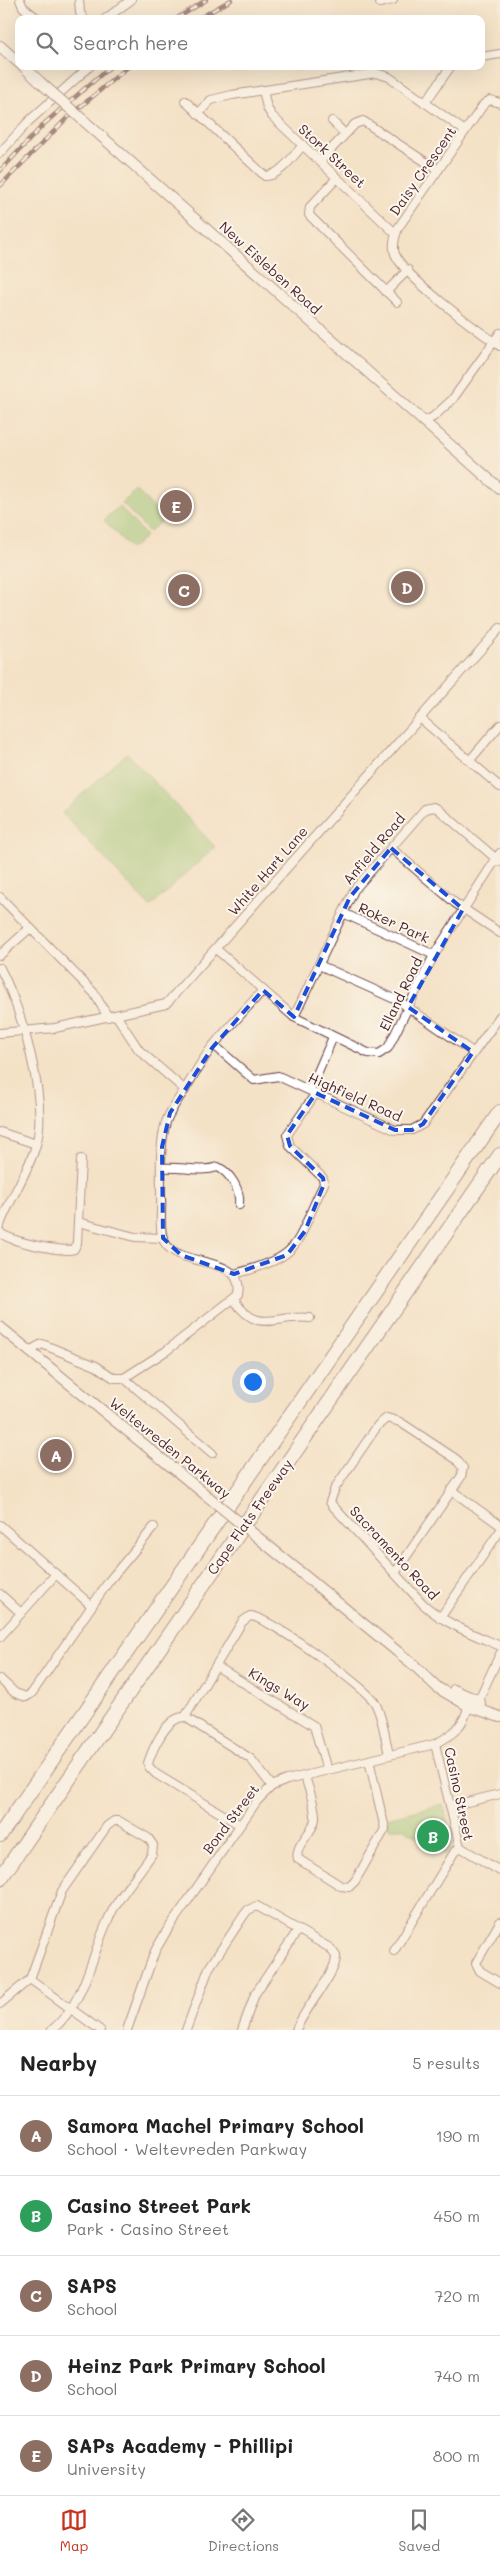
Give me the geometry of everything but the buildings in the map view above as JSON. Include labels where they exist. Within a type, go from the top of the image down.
[{"type":"highway","name":"Cape Flats Freeway","points":[[0,1836],[500,1112]]},
{"type":"highway","name":"Cape Flats Freeway","points":[[0,1878],[500,1155]]},
{"type":"main road","points":[[0,46],[15,59]]},
{"type":"main road","name":"New Eisleben Road","points":[[27,70],[428,422],[500,489]]},
{"type":"main road","name":"Weltevreden Parkway","points":[[0,1328],[415,1666],[438,1688],[474,1703],[500,1717]]},
{"type":"main road","name":"Weltevreden Parkway","points":[[474,1703],[500,1710]]},
{"type":"street","points":[[20,0],[23,7],[33,15]]},
{"type":"street","points":[[79,0],[81,15]]},
{"type":"street","points":[[111,15],[131,0]]},
{"type":"street","points":[[380,3],[393,0]]},
{"type":"street","points":[[485,56],[500,54]]},
{"type":"street","points":[[0,153],[29,121],[83,70]]},
{"type":"street","points":[[426,103],[448,70]]},
{"type":"street","points":[[198,114],[212,100],[264,90],[382,74],[465,130]]},
{"type":"street","name":"Stork Street","points":[[264,90],[269,113],[396,234]]},
{"type":"street","name":"Daisy Crescent","points":[[497,344],[451,310],[408,270],[394,252],[396,234],[465,130],[486,102],[493,100],[500,103]]},
{"type":"street","points":[[185,101],[265,176],[271,176],[277,172],[303,145]]},
{"type":"street","points":[[332,121],[345,134]]},
{"type":"street","points":[[320,161],[355,124],[366,121],[438,170]]},
{"type":"street","points":[[337,178],[310,208],[309,215],[397,302]]},
{"type":"street","points":[[386,292],[408,270]]},
{"type":"street","points":[[428,422],[459,392],[497,344],[500,333]]},
{"type":"street","name":"White Hart Lane","points":[[0,1032],[55,1028],[166,1004],[500,628]]},
{"type":"street","points":[[420,718],[500,786]]},
{"type":"street","points":[[470,760],[500,725]]},
{"type":"street","name":"Anfield Road","points":[[294,1017],[354,890],[422,812],[434,807],[499,858]]},
{"type":"street","points":[[392,848],[463,909],[500,933]]},
{"type":"street","name":"Elland Road","points":[[216,949],[294,1017],[368,1053],[379,1054],[388,1048],[434,955],[463,909],[499,858]]},
{"type":"street","points":[[0,897],[94,993],[139,1050],[185,1090]]},
{"type":"street","name":"Roker Park","points":[[343,914],[434,955]]},
{"type":"street","points":[[0,956],[30,928]]},
{"type":"street","points":[[319,965],[408,1007],[473,1052]]},
{"type":"street","points":[[0,968],[15,1003],[41,1108],[36,1144],[0,1225]]},
{"type":"street","points":[[29,1351],[42,1344],[96,1366],[114,1378],[124,1378],[166,1351],[234,1300],[240,1286],[234,1274],[225,1268],[181,1255],[166,1245],[163,1238],[161,1168],[165,1124],[216,1043],[263,990]]},
{"type":"street","name":"Highfield Road","points":[[216,1043],[251,1078],[257,1081],[278,1076],[395,1130],[412,1130],[423,1124],[500,1016]]},
{"type":"street","points":[[234,1274],[275,1262],[287,1255],[304,1231],[324,1184],[323,1178],[290,1146],[287,1135],[313,1091],[333,1037]]},
{"type":"street","points":[[0,1132],[36,1144]]},
{"type":"street","points":[[0,1232],[9,1239],[71,1250],[77,1243],[82,1159]]},
{"type":"street","points":[[161,1168],[180,1167],[206,1171],[218,1167],[236,1187],[239,1205]]},
{"type":"street","points":[[78,1222],[135,1237],[163,1238]]},
{"type":"street","points":[[234,1300],[247,1316],[258,1321],[298,1316],[310,1318]]},
{"type":"street","points":[[124,1378],[212,1453]]},
{"type":"street","name":"Sacramento Road","points":[[451,1490],[463,1473],[459,1462],[400,1422],[387,1418],[378,1426],[330,1498],[332,1506],[423,1604],[440,1618],[500,1646]]},
{"type":"street","points":[[395,1573],[451,1490],[500,1525]]},
{"type":"street","points":[[0,1525],[92,1606]]},
{"type":"street","points":[[0,1679],[16,1693],[26,1697],[32,1693],[117,1571],[154,1527]]},
{"type":"street","points":[[440,1618],[500,1531]]},
{"type":"street","points":[[0,1637],[56,1574]]},
{"type":"street","points":[[0,1594],[21,1613]]},
{"type":"street","points":[[185,1717],[242,1622],[250,1616],[259,1618],[300,1643],[370,1695],[378,1709],[389,1755]]},
{"type":"street","name":"Bond Street","points":[[127,2030],[160,1942],[240,1825],[272,1786],[327,1770],[435,1744],[453,1734],[474,1703],[500,1654]]},
{"type":"street","name":"Kings Way","points":[[216,1666],[314,1726],[327,1770]]},
{"type":"street","points":[[240,1825],[149,1768],[150,1758],[171,1721],[185,1717],[251,1759],[272,1786]]},
{"type":"street","name":"Casino Street","points":[[394,1951],[455,1851],[460,1847],[435,1744]]},
{"type":"street","points":[[305,1776],[315,1817],[313,1825],[297,1851],[298,1859],[341,1886],[349,1887],[355,1881],[385,1829],[369,1760]]},
{"type":"street","points":[[450,1806],[500,1794]]},
{"type":"street","points":[[0,2004],[30,1979],[62,1891],[107,1826],[114,1821],[119,1821],[148,1838],[153,1846],[152,1854],[111,1913],[79,1997],[72,2010],[52,2030]]},
{"type":"street","points":[[460,1847],[500,1871]]},
{"type":"street","points":[[186,2030],[209,1968],[244,1915],[252,1908],[261,1908],[330,1948],[336,1956],[334,1968],[301,2016],[296,2030]]},
{"type":"street","points":[[500,1922],[476,1963],[480,1971],[500,1983]]},
{"type":"street","points":[[242,2030],[255,1994],[298,1930]]},
{"type":"street","points":[[30,1979],[100,2030]]},
{"type":"highlighted area","points":[[391,848],[463,909],[408,1007],[473,1052],[423,1124],[412,1130],[395,1130],[316,1093],[287,1135],[290,1146],[323,1178],[324,1184],[305,1231],[287,1255],[234,1274],[181,1255],[163,1238],[162,1147],[170,1113],[212,1048],[263,990],[294,1017],[350,897]]},
{"type":"green space","points":[[137,490],[164,519],[149,532],[122,503]]},
{"type":"green space","points":[[119,506],[146,536],[131,549],[104,520]]},
{"type":"green space","points":[[127,753],[215,847],[150,907],[62,813]]},
{"type":"green space","points":[[443,1804],[452,1843],[446,1855],[402,1828],[389,1828],[387,1818]]},
{"type":"railway","points":[[182,15],[206,0]]},
{"type":"railway","points":[[205,15],[231,0]]},
{"type":"railway","points":[[0,171],[45,123],[106,70]]},
{"type":"railway","points":[[0,186],[67,118],[124,70]]},
{"type":"place","name":"SAPs Academy - Phillipi","points":[[176,506]]},
{"type":"place","name":"Heinz Park Primary School","points":[[407,587]]},
{"type":"place","name":"SAPS","points":[[184,590]]},
{"type":"place","name":"Samora Machel Primary School","points":[[56,1455]]},
{"type":"place","name":"Casino Street Park","points":[[433,1836]]}]
